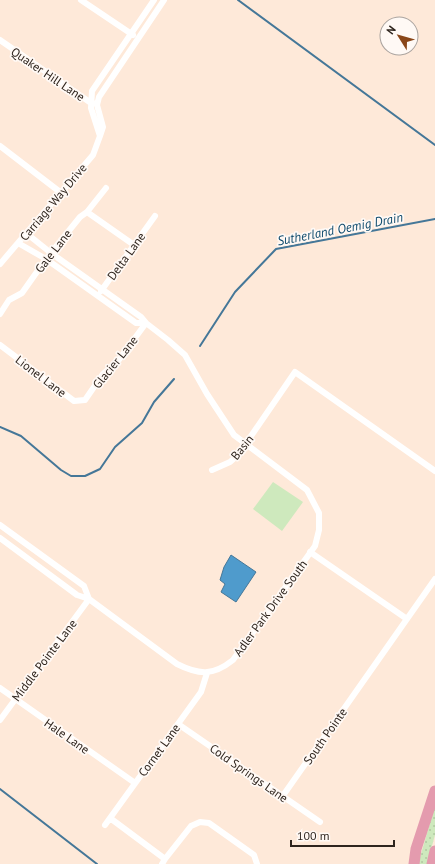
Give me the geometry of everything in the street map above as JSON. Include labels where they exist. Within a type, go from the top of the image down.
[{"type":"highway","points":[[414,864],[416,849],[435,791]]},
{"type":"highway","points":[[432,864],[435,852]]},
{"type":"street","points":[[81,0],[138,39]]},
{"type":"street","name":"Carriage Way Drive","points":[[0,264],[92,155],[100,136],[96,126],[92,91],[154,0]]},
{"type":"street","points":[[94,103],[164,0]]},
{"type":"street","name":"Quaker Hill Lane","points":[[0,40],[94,103]]},
{"type":"street","points":[[0,146],[60,192]]},
{"type":"street","name":"Gale Lane","points":[[0,314],[9,300],[22,293],[46,259],[106,188]]},
{"type":"street","points":[[87,212],[134,245]]},
{"type":"street","name":"Delta Lane","points":[[98,296],[155,216]]},
{"type":"street","points":[[26,233],[51,253],[141,317],[146,323],[185,355],[207,394],[234,435],[246,444]]},
{"type":"street","points":[[18,243],[46,259],[136,323],[146,323]]},
{"type":"street","name":"Glacier Lane","points":[[85,400],[103,374],[118,360],[146,323]]},
{"type":"street","name":"Lionel Lane","points":[[0,345],[74,401],[85,400]]},
{"type":"street","name":"Basin","points":[[212,470],[230,462],[238,455],[295,372],[435,471]]},
{"type":"street","name":"Adler Park Drive South","points":[[207,673],[226,665],[233,660],[315,546],[319,530],[319,513],[307,490],[246,444]]},
{"type":"street","points":[[0,525],[84,586],[89,599]]},
{"type":"street","points":[[0,538],[77,594],[89,599],[177,664],[189,670],[207,673]]},
{"type":"street","points":[[310,552],[407,619]]},
{"type":"street","name":"South Pointe","points":[[282,797],[435,579]]},
{"type":"street","name":"Middle Pointe Lane","points":[[0,720],[89,599]]},
{"type":"street","name":"Cornet Lane","points":[[105,825],[201,692],[207,673]]},
{"type":"street","name":"Hale Lane","points":[[0,688],[135,783]]},
{"type":"street","name":"Cold Springs Lane","points":[[178,724],[320,822]]},
{"type":"street","points":[[110,818],[163,861],[191,826],[200,822],[209,823],[254,855],[257,864]]},
{"type":"green space","points":[[273,482],[303,502],[282,531],[253,509]]},
{"type":"green space","points":[[435,806],[435,835],[427,864],[418,864]]},
{"type":"water","points":[[231,555],[256,572],[236,602],[221,592],[225,584],[220,580],[224,567]]},
{"type":"waterway","points":[[238,0],[435,145]]},
{"type":"waterway","name":"Sutherland Oemig Drain","points":[[200,346],[235,292],[276,249],[435,219]]},
{"type":"waterway","name":"Sutherland Oemig Drain","points":[[0,427],[21,436],[61,470],[71,476],[85,476],[100,469],[115,447],[142,423],[154,402],[174,379]]},
{"type":"waterway","points":[[0,789],[97,864]]}]
